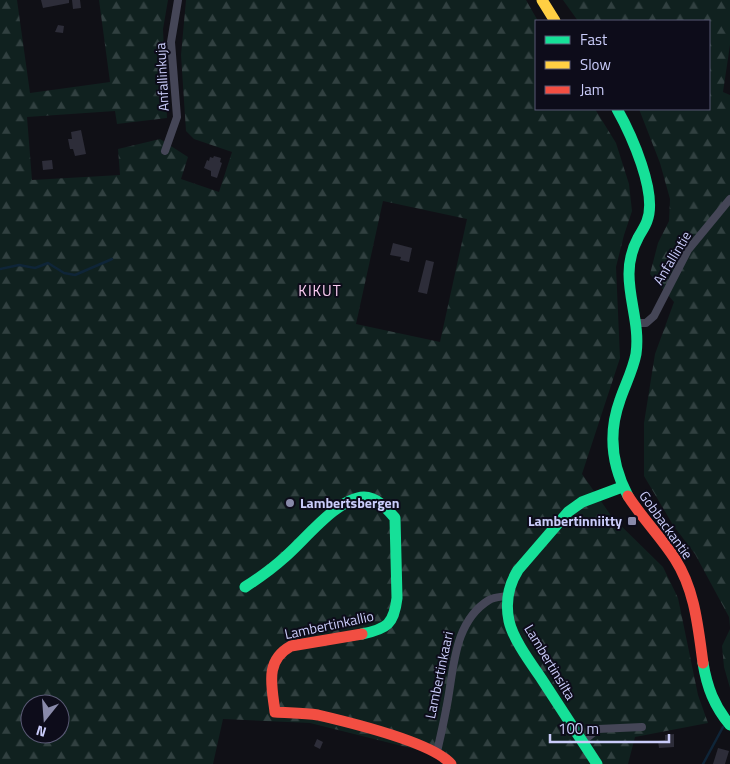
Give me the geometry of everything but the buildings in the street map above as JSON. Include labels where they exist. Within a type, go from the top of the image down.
[{"type":"street","name":"Anfallinkuja","points":[[165,151],[176,118],[172,42],[178,0]]},
{"type":"street","points":[[542,0],[554,20]]},
{"type":"street","name":"Gobbackantie","points":[[618,110],[624,119],[636,146],[650,201],[648,220],[636,242],[630,261],[629,278],[637,338],[634,364],[618,407],[614,427],[614,454],[622,487],[636,511],[671,553],[686,580],[694,603],[707,686],[714,703],[730,725]]},
{"type":"street","name":"Anfallintie","points":[[635,324],[646,323],[654,316],[688,250],[730,199]]},
{"type":"street","points":[[507,596],[512,580],[518,570],[568,512],[582,502],[622,487]]},
{"type":"street","name":"Lambertinkallio","points":[[245,587],[291,552],[336,509],[354,499],[366,497],[388,510],[395,518],[398,592],[394,616],[389,624],[378,631],[283,649],[275,658],[272,668],[275,712],[316,715],[335,719],[398,737],[437,752]]},
{"type":"street","name":"Lambertinsilta","points":[[507,596],[509,621],[520,645],[597,764]]},
{"type":"street","name":"Lambertinkaari","points":[[437,752],[462,630],[470,618],[489,600],[507,596]]},
{"type":"street","points":[[582,742],[598,729],[642,727]]},
{"type":"street","points":[[437,752],[452,764]]},
{"type":"green space","points":[[0,0],[17,0],[30,93],[110,82],[99,0],[168,0],[163,29],[167,118],[117,124],[115,111],[27,117],[32,180],[120,175],[118,149],[160,139],[188,157],[181,179],[219,192],[232,152],[194,139],[186,131],[181,55],[186,0],[526,0],[537,20],[535,20],[535,110],[596,110],[616,143],[629,184],[632,211],[616,267],[620,358],[582,474],[612,517],[663,567],[678,598],[698,695],[708,723],[635,737],[628,764],[442,764],[434,754],[310,723],[223,719],[213,764],[0,764]],"holes":[[[383,201],[467,219],[440,342],[356,324]]]},
{"type":"green space","points":[[563,0],[730,0],[730,45],[723,92],[730,95],[730,627],[729,617],[695,554],[673,525],[644,476],[644,423],[655,354],[674,302],[650,274],[658,243],[669,221],[670,199],[660,163],[639,110],[710,110],[710,20],[577,20]]},
{"type":"green space","points":[[730,629],[730,688],[724,667],[722,646]]},
{"type":"waterway","points":[[0,269],[19,265],[35,268],[48,263],[64,273],[75,275],[112,259]]},
{"type":"waterway","points":[[703,764],[723,727]]},
{"type":"traffic: fast","points":[[618,110],[636,148],[649,195],[647,221],[636,242],[629,269],[629,284],[637,333],[636,354],[616,412],[613,437],[618,473],[628,496]]},
{"type":"traffic: fast","points":[[597,764],[518,643],[509,621],[507,601],[512,582],[518,570],[568,512],[582,502],[622,487]]},
{"type":"traffic: fast","points":[[245,587],[266,573],[343,504],[364,497],[373,499],[395,518],[397,598],[394,614],[388,624],[378,630],[362,634]]},
{"type":"traffic: fast","points":[[703,663],[712,696],[730,725]]},
{"type":"traffic: slow","points":[[542,0],[554,20]]},
{"type":"traffic: jam","points":[[628,496],[670,551],[682,571],[695,609],[703,663]]},
{"type":"traffic: jam","points":[[362,634],[291,646],[282,652],[273,667],[272,675],[275,712],[318,715],[389,734],[426,748],[451,764]]},
{"type":"place","name":"Lambertsbergen","points":[[290,503]]},
{"type":"place","name":"Lambertinniitty","points":[[632,521]]},
{"type":"district","name":"KIKUT","points":[[320,291]]}]
